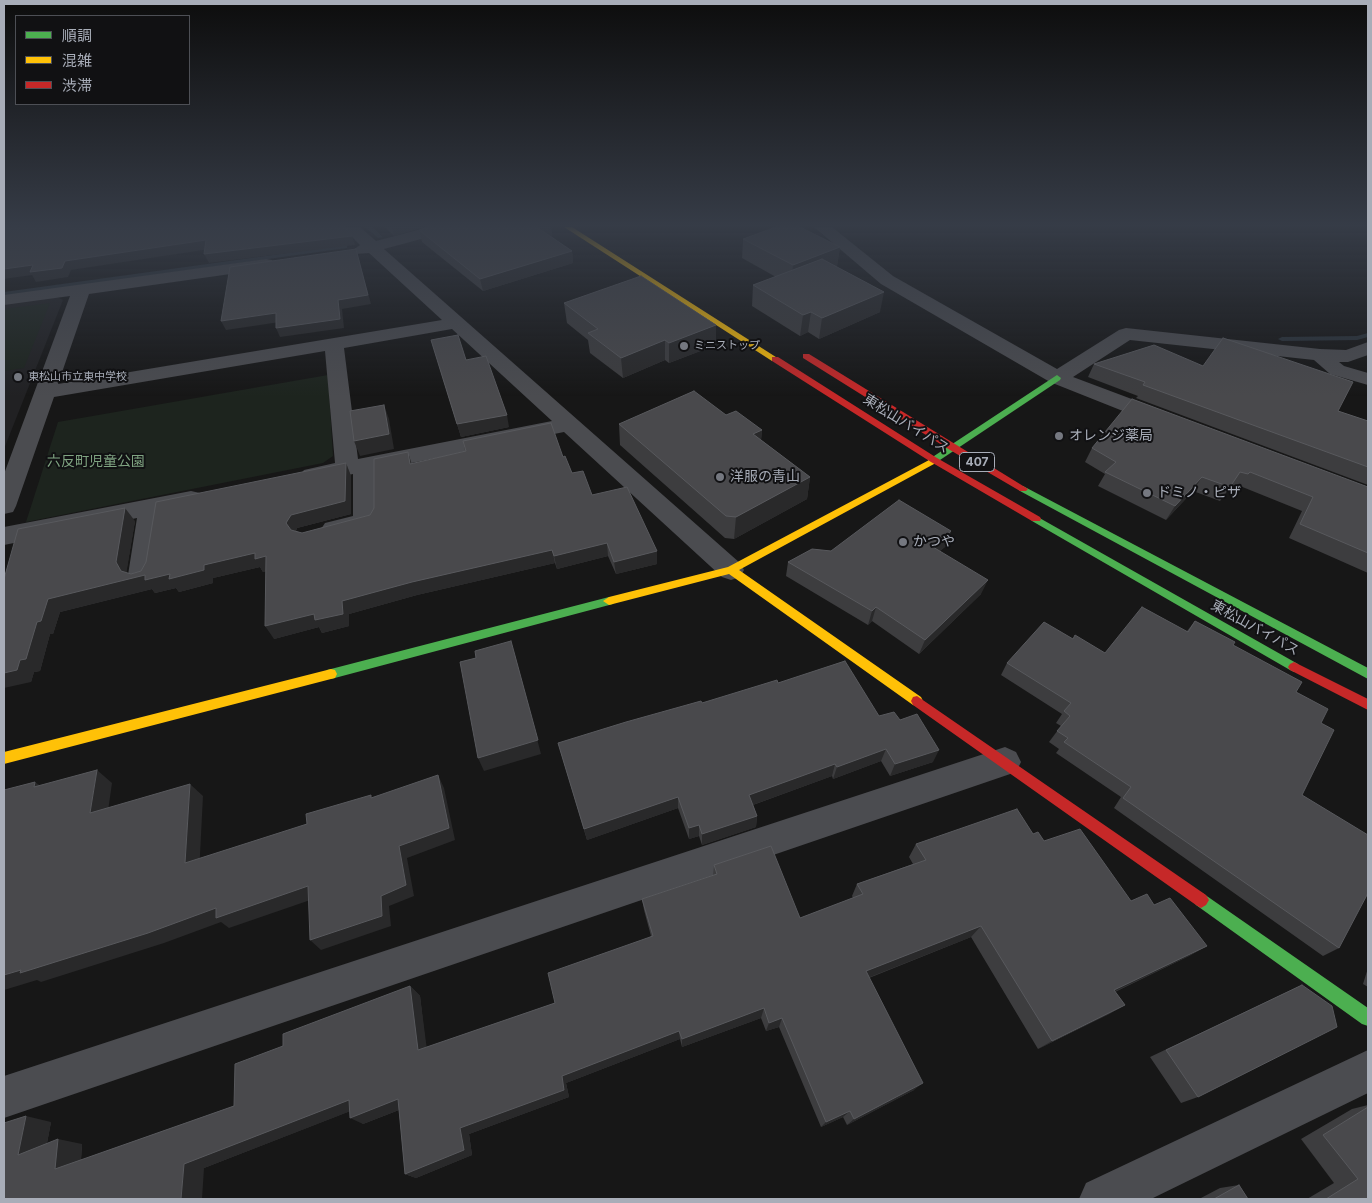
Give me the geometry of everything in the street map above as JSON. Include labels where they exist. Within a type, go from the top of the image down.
[{"type":"main road","name":"東松山バイパス","points":[[655,283],[934,460],[1282,661],[1368,705]]},
{"type":"main road","name":"東松山バイパス","points":[[799,352],[953,448],[1071,516],[1368,674]]},
{"type":"main road","points":[[4,758],[731,570],[934,460],[1056,378]]},
{"type":"main road","points":[[731,570],[1368,1018]]},
{"type":"street","points":[[4,300],[130,283]]},
{"type":"street","points":[[413,283],[731,570]]},
{"type":"street","points":[[892,283],[1056,378],[1176,423]]},
{"type":"street","points":[[4,506],[47,392],[82,290]]},
{"type":"street","points":[[47,392],[457,323]]},
{"type":"street","points":[[1056,378],[1126,334],[1320,355],[1348,356],[1368,348]]},
{"type":"street","points":[[308,534],[364,522],[334,343]]},
{"type":"street","points":[[1320,355],[1337,370],[1368,379]]},
{"type":"street","points":[[291,479],[569,424]]},
{"type":"street","points":[[4,536],[216,494]]},
{"type":"street","points":[[141,575],[151,507]]},
{"type":"street","points":[[4,1097],[1005,762]]},
{"type":"street","points":[[1102,1199],[1368,1071]]},
{"type":"shaded area","name":"東松山市立東中学校","points":[[57,297],[63,300],[4,449],[4,304]]},
{"type":"green space","points":[[50,303],[24,368],[4,371],[4,309]]},
{"type":"green space","name":"六反町児童公園","points":[[328,375],[333,456],[323,463],[26,522],[58,422]]},
{"type":"building","points":[[227,283],[365,283],[368,295],[338,300],[340,319],[276,328],[276,313],[221,321]]},
{"type":"building","points":[[621,283],[652,283],[716,325],[669,343],[665,340],[621,358],[588,333],[598,329],[564,303]]},
{"type":"building","points":[[758,283],[867,283],[884,292],[822,318],[811,312],[803,315],[753,285]]},
{"type":"building","points":[[458,335],[466,360],[486,356],[507,415],[457,424],[431,340]]},
{"type":"building","points":[[1223,338],[1353,382],[1338,411],[1368,421],[1368,467],[1143,385],[1145,382],[1094,364],[1154,345],[1203,366]]},
{"type":"building","points":[[694,391],[726,415],[736,411],[762,430],[753,434],[810,477],[736,517],[726,516],[619,424]]},
{"type":"building","points":[[1132,399],[1368,487],[1368,553],[1300,524],[1313,497],[1250,472],[1248,474],[1240,472],[1230,487],[1202,477],[1175,506],[1105,472],[1116,462],[1092,448]]},
{"type":"building","points":[[384,405],[389,434],[354,441],[350,411]]},
{"type":"building","points":[[551,423],[563,457],[565,456],[572,473],[583,471],[592,495],[627,487],[657,551],[614,562],[607,543],[554,556],[552,550],[412,582],[342,601],[343,614],[315,620],[314,614],[265,626],[266,556],[255,559],[255,553],[204,565],[204,570],[169,579],[170,574],[145,580],[145,575],[48,599],[41,621],[37,622],[26,659],[20,660],[17,670],[4,673],[4,579],[18,529],[125,508],[116,562],[121,571],[131,574],[141,571],[146,562],[156,502],[346,463],[345,501],[291,515],[286,523],[291,530],[302,533],[370,515],[374,508],[374,459],[408,452],[410,464],[466,451],[463,441]]},
{"type":"building","points":[[899,500],[951,531],[933,547],[988,580],[925,640],[876,607],[872,611],[788,562],[812,549],[831,551]]},
{"type":"building","points":[[1142,607],[1188,632],[1195,621],[1235,642],[1233,645],[1302,682],[1296,692],[1328,709],[1321,723],[1334,730],[1302,795],[1368,835],[1368,893],[1339,948],[1123,798],[1131,787],[1064,742],[1068,738],[1057,731],[1070,716],[1064,711],[1071,703],[1007,663],[1044,622],[1073,639],[1075,635],[1105,653]]},
{"type":"building","points":[[511,641],[538,740],[478,758],[460,662],[476,658],[475,651]]},
{"type":"building","points":[[845,661],[879,716],[894,712],[900,720],[917,714],[939,750],[895,764],[886,749],[837,767],[835,764],[749,795],[757,816],[702,834],[699,825],[689,828],[678,797],[584,829],[558,743],[777,680],[778,683]]},
{"type":"building","points":[[97,770],[90,813],[190,784],[185,863],[307,824],[306,814],[371,795],[371,798],[438,775],[449,828],[399,846],[406,885],[381,896],[382,916],[310,940],[308,886],[216,918],[216,908],[148,933],[20,973],[21,970],[4,975],[4,790],[35,782],[34,787]]},
{"type":"building","points":[[1017,809],[1033,834],[1038,832],[1044,841],[1080,829],[1131,901],[1147,894],[1154,905],[1170,898],[1207,946],[1114,990],[1125,1005],[1052,1041],[981,926],[866,971],[923,1083],[854,1119],[850,1111],[826,1122],[782,1018],[769,1023],[764,1008],[682,1039],[679,1031],[562,1076],[564,1090],[460,1128],[464,1150],[405,1174],[398,1099],[350,1118],[349,1100],[184,1164],[181,1199],[4,1199],[4,1123],[26,1116],[18,1155],[58,1139],[55,1169],[234,1106],[235,1064],[283,1046],[283,1034],[410,986],[418,1050],[555,1003],[548,973],[653,936],[642,899],[717,874],[714,865],[771,846],[800,918],[863,894],[857,884],[926,860],[916,844]]},
{"type":"building","points":[[1302,985],[1332,1006],[1337,1027],[1198,1097],[1166,1050]]},
{"type":"building","points":[[1368,1107],[1368,1199],[1326,1199],[1358,1179],[1323,1135]]},
{"type":"building","points":[[1239,1185],[1248,1199],[1214,1199]]},
{"type":"waterway","points":[[4,294],[83,283]]},
{"type":"waterway","points":[[1282,339],[1357,338],[1368,335]]},
{"type":"traffic: fast","points":[[931,462],[1057,378]]},
{"type":"traffic: fast","points":[[1023,489],[1368,674]]},
{"type":"traffic: fast","points":[[1036,519],[1294,667]]},
{"type":"traffic: fast","points":[[331,674],[609,601]]},
{"type":"traffic: fast","points":[[1201,900],[1368,1018]]},
{"type":"traffic: slow","points":[[655,283],[775,359]]},
{"type":"traffic: slow","points":[[609,601],[731,570],[931,462]]},
{"type":"traffic: slow","points":[[731,570],[917,701]]},
{"type":"traffic: slow","points":[[4,758],[331,674]]},
{"type":"traffic: jam","points":[[806,356],[953,448],[1023,489]]},
{"type":"traffic: jam","points":[[775,359],[934,460],[1036,519]]},
{"type":"traffic: jam","points":[[1294,667],[1368,705]]},
{"type":"traffic: jam","points":[[917,701],[1201,900]]},
{"type":"place","name":"ミニストップ","points":[[684,346]]},
{"type":"place","name":"東松山市立東中学校","points":[[18,377]]},
{"type":"place","name":"オレンジ薬局","points":[[1059,436]]},
{"type":"place","name":"洋服の青山","points":[[720,477]]},
{"type":"place","name":"ドミノ・ピザ","points":[[1147,493]]},
{"type":"place","name":"かつや","points":[[903,542]]}]
